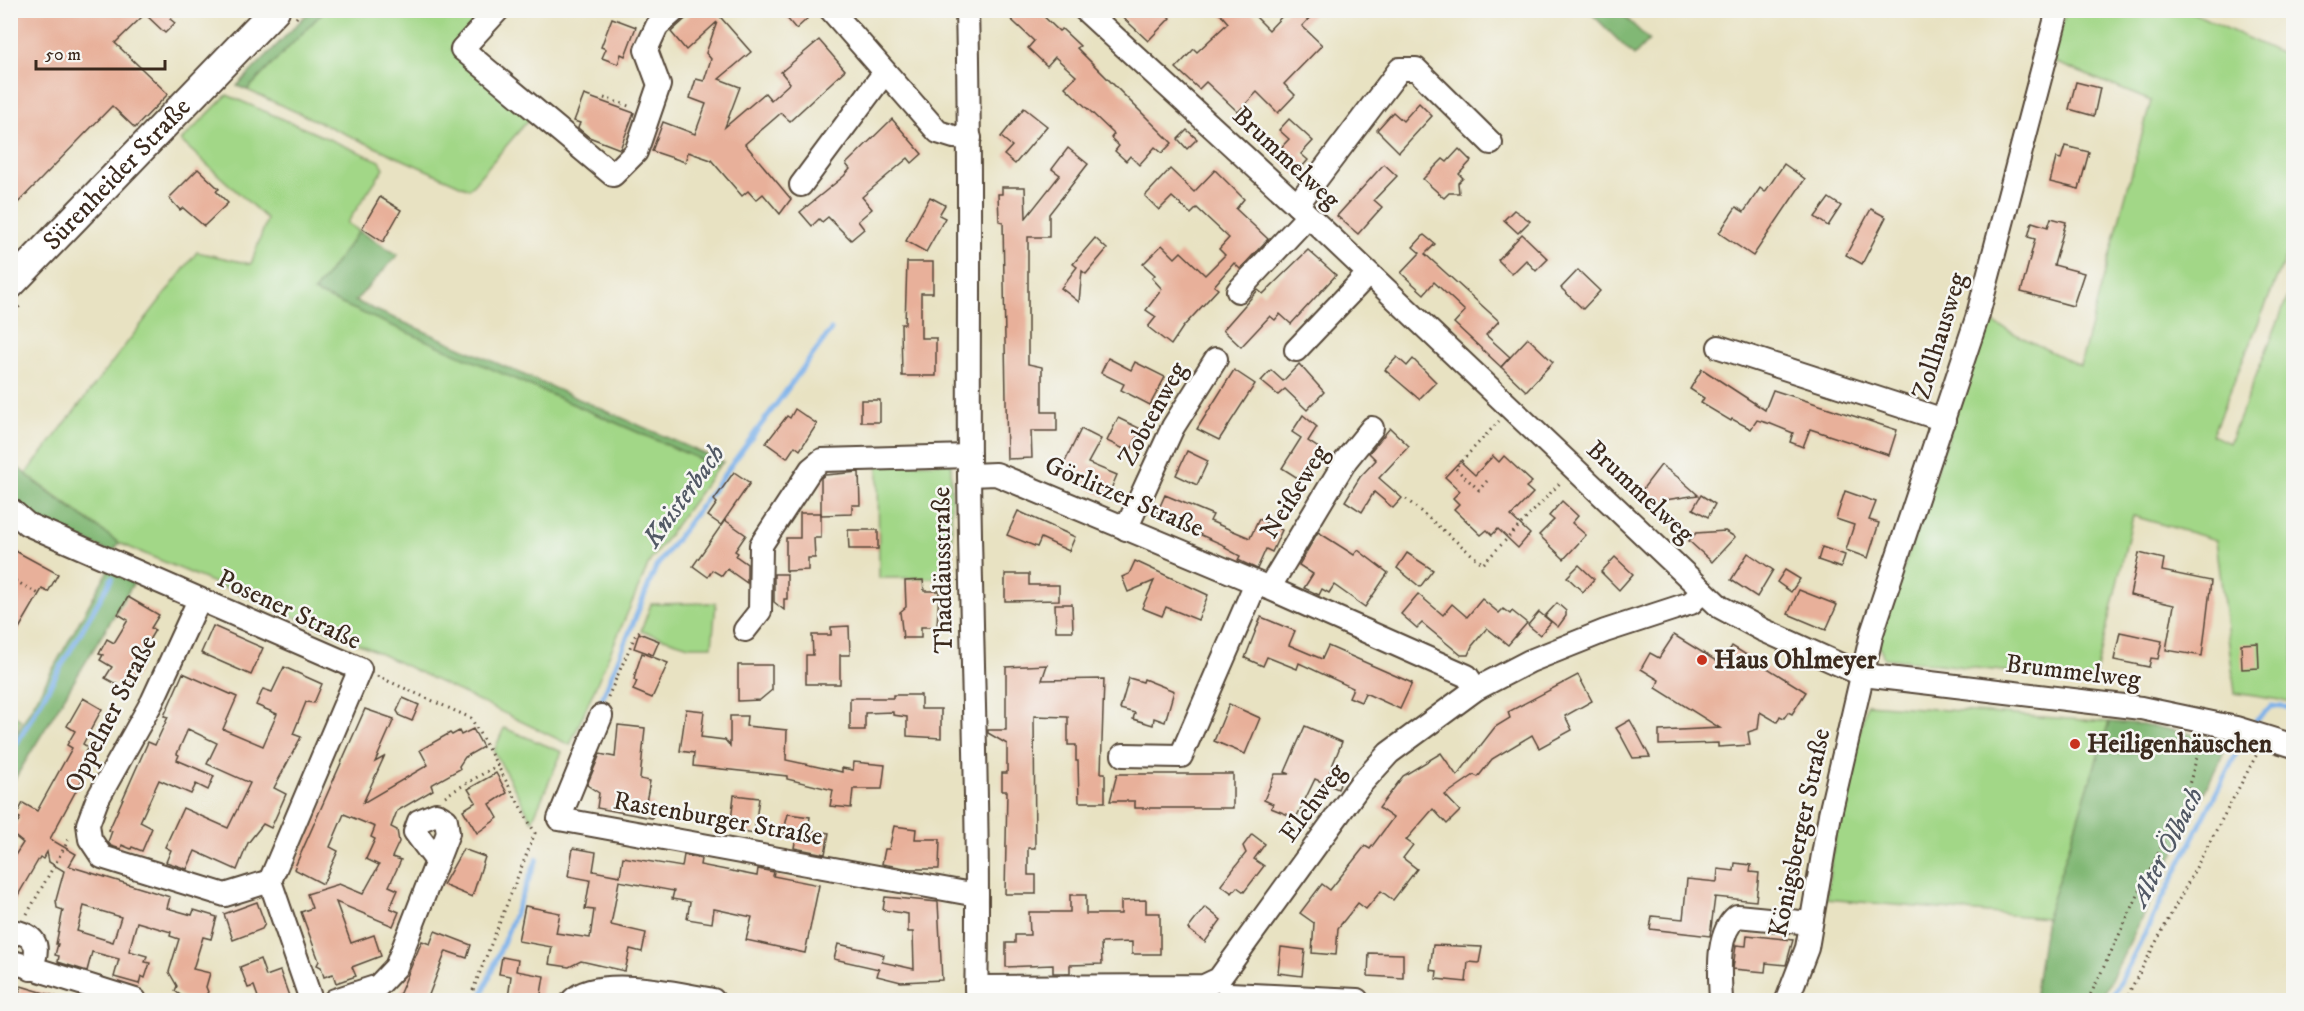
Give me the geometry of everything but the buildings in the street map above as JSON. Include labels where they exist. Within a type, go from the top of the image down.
[{"type":"main road","name":"Sürenheider Straße","points":[[10,285],[274,10]]},
{"type":"street","points":[[498,10],[462,50],[613,175],[636,152],[651,113],[659,85],[646,50],[657,26],[675,10]]},
{"type":"street","points":[[831,10],[938,132],[954,137],[970,138]]},
{"type":"street","name":"Thaddäusstraße","points":[[967,10],[970,138],[969,465],[977,895],[976,994]]},
{"type":"street","name":"Brummelweg","points":[[1085,10],[1302,211],[1720,606],[1763,630],[1863,675],[2141,708],[2208,721],[2294,746]]},
{"type":"street","name":"Zollhausweg","points":[[1863,675],[1872,633],[1977,318],[2058,10]]},
{"type":"street","points":[[1238,291],[1302,211],[1400,69],[1416,69],[1491,142]]},
{"type":"street","points":[[801,185],[885,72]]},
{"type":"street","points":[[1296,350],[1368,274]]},
{"type":"street","points":[[1719,346],[1944,420]]},
{"type":"street","name":"Zobtenweg","points":[[1126,529],[1173,427],[1216,359]]},
{"type":"street","name":"Neißeweg","points":[[1262,586],[1346,460],[1372,428]]},
{"type":"street","name":"Görlitzer Straße","points":[[745,630],[760,611],[761,545],[811,469],[822,460],[969,465],[996,474],[1262,586],[1467,676],[1476,689]]},
{"type":"street","name":"Posener Straße","points":[[10,509],[27,524],[360,669],[270,881]]},
{"type":"street","points":[[1123,755],[1181,756],[1262,586]]},
{"type":"street","name":"Elchweg","points":[[1226,991],[1359,786],[1389,753],[1476,689],[1530,661],[1605,631],[1691,603],[1703,591]]},
{"type":"street","name":"Oppelner Straße","points":[[199,600],[153,702],[97,800],[88,824],[90,840],[102,857],[225,895],[270,881]]},
{"type":"street","name":"Königsberger Straße","points":[[1788,1000],[1807,948],[1830,814],[1863,675]]},
{"type":"street","name":"Rastenburger Straße","points":[[601,716],[559,819],[977,895]]},
{"type":"street","points":[[335,1000],[378,986],[396,967],[448,833],[446,820],[436,814],[428,816]]},
{"type":"street","points":[[270,881],[311,1000]]},
{"type":"street","points":[[1721,1000],[1722,951],[1730,922],[1737,916],[1811,923]]},
{"type":"street","points":[[14,934],[30,935],[36,942],[37,955],[21,965]]},
{"type":"street","points":[[21,965],[135,1000]]},
{"type":"street","points":[[976,994],[1203,986],[1226,991],[1357,1000]]},
{"type":"street","points":[[573,1000],[602,988],[674,993],[713,1000]]},
{"type":"path","points":[[604,98],[651,113]]},
{"type":"path","points":[[1487,482],[1479,490],[1455,468],[1510,408]]},
{"type":"path","points":[[1406,499],[1483,564],[1574,469]]},
{"type":"path","points":[[10,578],[39,594]]},
{"type":"path","points":[[601,716],[635,636],[642,628]]},
{"type":"path","points":[[360,669],[471,718],[535,833],[469,1000]]},
{"type":"path","points":[[2088,1000],[2186,795],[2208,721]]},
{"type":"path","points":[[2125,1000],[2266,736]]},
{"type":"path","points":[[428,816],[429,805],[498,765]]},
{"type":"path","points":[[14,934],[70,838],[88,824]]},
{"type":"green space","points":[[310,11],[324,11],[247,90],[237,86]]},
{"type":"green space","points":[[324,11],[485,11],[451,49],[531,117],[469,189],[247,90]]},
{"type":"green space","points":[[1589,11],[1619,11],[1649,40],[1634,56]]},
{"type":"green space","points":[[2066,11],[2189,11],[2293,59],[2293,239],[2212,435],[2229,443],[2293,284],[2293,702],[2235,693],[2216,540],[2133,516],[2094,681],[1884,658],[1878,644],[1987,320],[2080,366],[2151,101],[2052,61]]},
{"type":"green space","points":[[227,95],[380,161],[384,168],[347,223],[359,231],[314,292],[718,467],[650,561],[570,745],[371,649],[119,543],[26,474],[197,252],[251,264],[267,219],[181,141]]},
{"type":"green space","points":[[359,231],[398,255],[355,301],[723,462],[718,467],[314,292]]},
{"type":"green space","points":[[10,461],[45,490],[119,543],[112,553],[33,516],[11,498]]},
{"type":"green space","points":[[951,463],[952,578],[879,578],[878,464]]},
{"type":"green space","points":[[110,567],[136,579],[11,785],[11,744]]},
{"type":"green space","points":[[716,603],[712,646],[689,646],[641,631],[651,604]]},
{"type":"green space","points":[[1867,704],[2109,722],[2046,918],[1826,899],[1838,815]]},
{"type":"green space","points":[[11,714],[21,720],[11,739]]},
{"type":"green space","points":[[2109,722],[2142,724],[2229,742],[2101,1000],[2034,1000],[2046,918]]},
{"type":"green space","points":[[504,728],[562,752],[532,821],[494,751]]},
{"type":"waterway","name":"Knisterbach","points":[[600,704],[656,567],[831,330]]},
{"type":"waterway","points":[[10,755],[112,578]]},
{"type":"waterway","name":"Alter Ölbach","points":[[2250,727],[2271,706],[2294,708]]},
{"type":"waterway","name":"Alter Ölbach","points":[[2111,1000],[2244,738]]},
{"type":"waterway","name":"Knisterbach","points":[[480,1000],[537,859]]},
{"type":"place","name":"Haus Ohlmeyer","points":[[1702,660]]},
{"type":"place","name":"Heiligenhäuschen","points":[[2075,744]]}]
